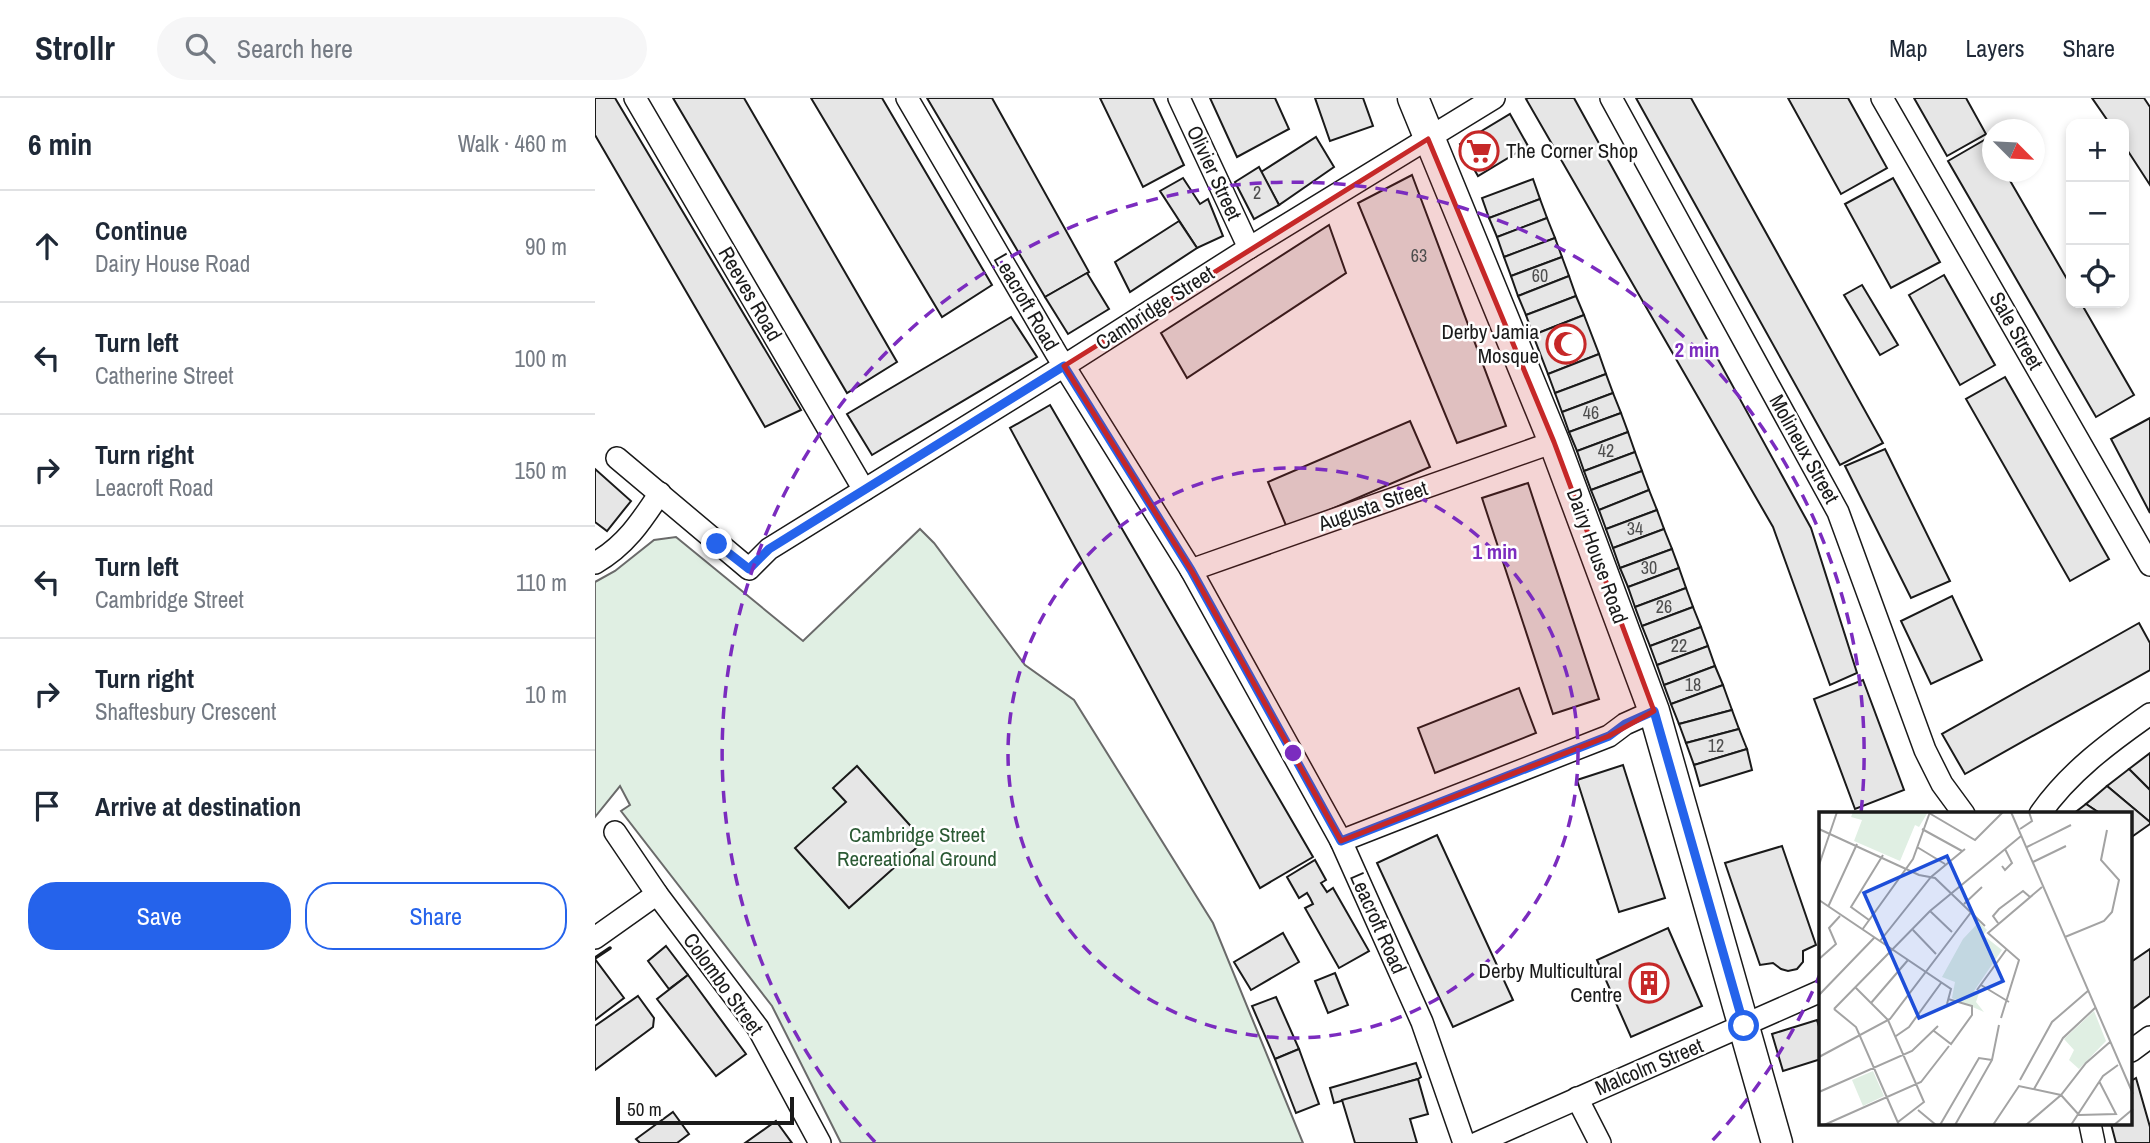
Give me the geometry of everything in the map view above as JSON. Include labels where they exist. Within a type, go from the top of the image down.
[{"type":"street","name":"Reeves Road","points":[[635,98],[864,490]]},
{"type":"street","name":"Leacroft Road","points":[[907,98],[1064,366],[1191,570],[1341,841],[1422,1022],[1464,1143]]},
{"type":"street","name":"Olivier Street","points":[[1179,98],[1249,248]]},
{"type":"street","name":"Dairy House Road","points":[[1413,98],[1554,442],[1654,711],[1776,1143]]},
{"type":"street","name":"Cambridge Street","points":[[660,493],[749,569],[769,549],[1494,98]]},
{"type":"street","name":"Molineux Street","points":[[1611,98],[1838,512],[1925,750],[1942,784],[1963,812]]},
{"type":"street","name":"Sale Street","points":[[1882,98],[2150,565]]},
{"type":"street","name":"Augusta Street","points":[[1191,570],[1554,442]]},
{"type":"street","points":[[595,563],[610,555],[626,541],[660,493],[617,458]]},
{"type":"street","points":[[1341,841],[1609,736],[1625,724],[1654,711]]},
{"type":"street","points":[[2041,812],[2091,759],[2150,714]]},
{"type":"street","name":"Colombo Street","points":[[615,832],[657,894],[758,1028],[820,1143]]},
{"type":"street","points":[[595,938],[657,894]]},
{"type":"street","name":"Malcolm Street","points":[[1477,1143],[1819,992]]},
{"type":"street","points":[[2133,1050],[2150,1037]]},
{"type":"street","points":[[1577,1098],[1600,1143]]},
{"type":"highlighted area","points":[[1428,139],[1554,442],[1654,711],[1609,736],[1341,841],[1191,570],[1064,366]]},
{"type":"green space","name":"Cambridge Street Recreational Ground","points":[[920,529],[934,543],[1025,665],[1074,700],[1213,923],[1303,1143],[841,1143],[772,1006],[621,811],[630,805],[620,786],[595,817],[595,582],[615,571],[654,540],[676,537],[803,641]]},
{"type":"building","points":[[595,98],[615,98],[801,410],[765,427],[595,135]]},
{"type":"building","points":[[673,98],[744,98],[897,362],[847,393]]},
{"type":"building","points":[[811,98],[882,98],[992,285],[942,317]]},
{"type":"building","points":[[927,98],[992,98],[1089,272],[1045,297]]},
{"type":"building","points":[[1100,98],[1153,98],[1184,165],[1143,187]]},
{"type":"building","points":[[1210,98],[1275,98],[1289,129],[1237,157]]},
{"type":"building","points":[[1315,98],[1363,98],[1373,126],[1330,141]]},
{"type":"building","points":[[1574,98],[1811,528],[1857,673],[1830,685],[1773,527],[1526,99]]},
{"type":"building","points":[[1636,98],[1691,98],[1883,443],[1840,465]]},
{"type":"building","points":[[1788,98],[1848,98],[1887,168],[1841,194]]},
{"type":"building","points":[[1914,98],[1966,98],[1982,127],[1982,136],[1947,156]]},
{"type":"building","points":[[2092,98],[2144,98],[2150,107],[2150,185],[2129,153],[2129,119],[2107,119]]},
{"type":"building","points":[[1510,114],[1528,146],[1478,176],[1460,144]]},
{"type":"building","points":[[1316,137],[1334,167],[1279,205],[1261,172]]},
{"type":"building","points":[[1982,141],[1982,182],[2011,182],[2066,277],[2066,308],[2084,308],[2134,395],[2096,417],[1948,161]]},
{"type":"building","points":[[1259,167],[1279,205],[1254,219],[1235,182]]},
{"type":"building","points":[[1412,175],[1506,426],[1457,443],[1358,203]]},
{"type":"building","points":[[1183,178],[1200,204],[1208,199],[1223,236],[1197,248],[1160,191]]},
{"type":"building","points":[[1893,178],[1940,262],[1891,288],[1845,204]]},
{"type":"building","points":[[1533,179],[1540,199],[1489,218],[1482,198]]},
{"type":"building","points":[[1540,199],[1547,218],[1497,237],[1489,218]]},
{"type":"building","points":[[1547,218],[1555,238],[1504,257],[1497,237]]},
{"type":"building","points":[[1179,221],[1197,248],[1130,292],[1115,262]]},
{"type":"building","points":[[1329,225],[1346,273],[1187,378],[1161,333]]},
{"type":"building","points":[[1555,238],[1562,257],[1511,276],[1504,257]]},
{"type":"building","points":[[1562,257],[1569,276],[1518,296],[1511,276]]},
{"type":"building","points":[[1087,273],[1109,309],[1068,334],[1045,297]]},
{"type":"building","points":[[1944,275],[1995,365],[1960,385],[1909,295]]},
{"type":"building","points":[[1569,276],[1576,296],[1526,315],[1518,296]]},
{"type":"building","points":[[1862,285],[1898,345],[1880,355],[1844,295]]},
{"type":"building","points":[[1576,296],[1584,315],[1533,335],[1526,315]]},
{"type":"building","name":"Derby Jamia Mosque","points":[[1584,315],[1599,354],[1548,374],[1533,335]]},
{"type":"building","points":[[1011,317],[1037,357],[872,455],[847,414]]},
{"type":"building","points":[[1599,354],[1606,374],[1555,393],[1548,374]]},
{"type":"building","points":[[1606,374],[1613,393],[1562,412],[1555,393]]},
{"type":"building","points":[[2005,377],[2109,559],[2070,581],[1966,399]]},
{"type":"building","points":[[1613,393],[1621,413],[1569,432],[1562,412]]},
{"type":"building","points":[[1050,405],[1313,857],[1260,888],[1010,428]]},
{"type":"building","points":[[1621,413],[1628,432],[1577,451],[1569,432]]},
{"type":"building","points":[[2150,418],[2150,513],[2111,439]]},
{"type":"building","points":[[1410,421],[1430,467],[1287,528],[1268,482]]},
{"type":"building","points":[[1628,432],[1635,452],[1584,471],[1577,451]]},
{"type":"building","points":[[1885,449],[1950,581],[1911,598],[1845,466]]},
{"type":"building","points":[[1635,452],[1642,471],[1591,490],[1584,471]]},
{"type":"building","points":[[595,469],[631,501],[607,531],[595,522]]},
{"type":"building","points":[[1642,471],[1649,490],[1599,510],[1591,490]]},
{"type":"building","points":[[1528,483],[1599,699],[1553,714],[1482,498]]},
{"type":"building","points":[[1649,490],[1657,510],[1606,529],[1599,510]]},
{"type":"building","points":[[1657,510],[1664,529],[1613,548],[1606,529]]},
{"type":"building","points":[[1664,529],[1672,549],[1620,568],[1613,548]]},
{"type":"building","points":[[1672,549],[1679,568],[1628,587],[1620,568]]},
{"type":"building","points":[[1679,568],[1686,588],[1635,607],[1628,587]]},
{"type":"building","points":[[1686,588],[1693,607],[1642,626],[1635,607]]},
{"type":"building","points":[[1952,596],[1982,660],[1931,684],[1901,621]]},
{"type":"building","points":[[1693,607],[1701,627],[1650,646],[1642,626]]},
{"type":"building","points":[[2139,623],[2150,643],[2150,670],[1965,774],[1942,734]]},
{"type":"building","points":[[1701,627],[1708,646],[1657,665],[1650,646]]},
{"type":"building","points":[[1708,646],[1715,666],[1664,685],[1657,665]]},
{"type":"building","points":[[1715,666],[1723,685],[1671,704],[1664,685]]},
{"type":"building","points":[[1863,680],[1904,790],[1855,809],[1814,699]]},
{"type":"building","points":[[1723,685],[1732,710],[1679,724],[1671,704]]},
{"type":"building","points":[[1519,688],[1536,733],[1435,773],[1418,728]]},
{"type":"building","points":[[1732,710],[1739,729],[1686,743],[1679,724]]},
{"type":"building","points":[[1739,729],[1747,749],[1694,765],[1686,743]]},
{"type":"building","points":[[1747,749],[1752,770],[1700,786],[1694,765]]},
{"type":"building","points":[[2150,753],[2150,790],[2129,769]]},
{"type":"building","points":[[1623,765],[1665,898],[1619,912],[1577,780]]},
{"type":"building","points":[[857,766],[924,841],[849,908],[795,848],[846,802],[833,788]]},
{"type":"building","points":[[2129,769],[2150,790],[2150,822],[2107,786]]},
{"type":"building","points":[[2107,786],[2150,824],[2133,836],[2133,812],[2098,812],[2086,804]]},
{"type":"building","points":[[2086,804],[2098,812],[2076,812]]},
{"type":"building","points":[[1437,835],[1513,1000],[1453,1027],[1377,863]]},
{"type":"building","points":[[1782,846],[1816,945],[1803,951],[1803,962],[1797,969],[1788,971],[1773,963],[1760,965],[1725,863]]},
{"type":"building","points":[[1315,860],[1326,880],[1321,883],[1327,892],[1333,888],[1369,951],[1339,968],[1305,908],[1313,904],[1310,898],[1307,893],[1299,898],[1287,877]]},
{"type":"building","name":"Derby Multicultural Centre","points":[[1668,928],[1702,1006],[1631,1037],[1597,960]]},
{"type":"building","points":[[1283,933],[1299,962],[1251,990],[1234,962]]},
{"type":"building","points":[[666,946],[688,975],[669,989],[648,961]]},
{"type":"building","points":[[2150,949],[2150,996],[2133,1009],[2133,961]]},
{"type":"building","points":[[595,959],[624,998],[595,1020]]},
{"type":"building","points":[[1335,973],[1348,1005],[1328,1013],[1315,981]]},
{"type":"building","points":[[688,975],[746,1054],[716,1076],[657,999]]},
{"type":"building","points":[[638,996],[654,1018],[653,1027],[595,1070],[595,1026]]},
{"type":"building","points":[[1276,997],[1299,1049],[1275,1059],[1252,1006]]},
{"type":"building","points":[[1817,1020],[1819,1060],[1783,1071],[1772,1034]]},
{"type":"building","points":[[1299,1049],[1319,1104],[1296,1113],[1275,1059]]},
{"type":"building","points":[[1416,1063],[1421,1077],[1418,1079],[1334,1103],[1330,1088]]},
{"type":"building","points":[[2136,1078],[2150,1127],[2150,1143],[2116,1143],[2112,1126],[2133,1126],[2133,1080]]},
{"type":"building","points":[[1418,1079],[1428,1114],[1410,1119],[1417,1143],[1355,1143],[1342,1100]]},
{"type":"building","points":[[673,1112],[689,1134],[677,1143],[640,1143],[636,1139]]},
{"type":"building","points":[[776,1121],[792,1143],[745,1143]]},
{"type":"wall","points":[[595,958],[610,948]]},
{"type":"place","name":"The Corner Shop","points":[[1479,151]]},
{"type":"place","name":"Derby Jamia Mosque","points":[[1566,344]]},
{"type":"place","name":"Derby Multicultural Centre","points":[[1649,983]]},
{"type":"route","points":[[717,544],[749,569],[769,549],[1064,366],[1191,570],[1341,841],[1609,736],[1625,724],[1654,711],[1744,1026]]}]
